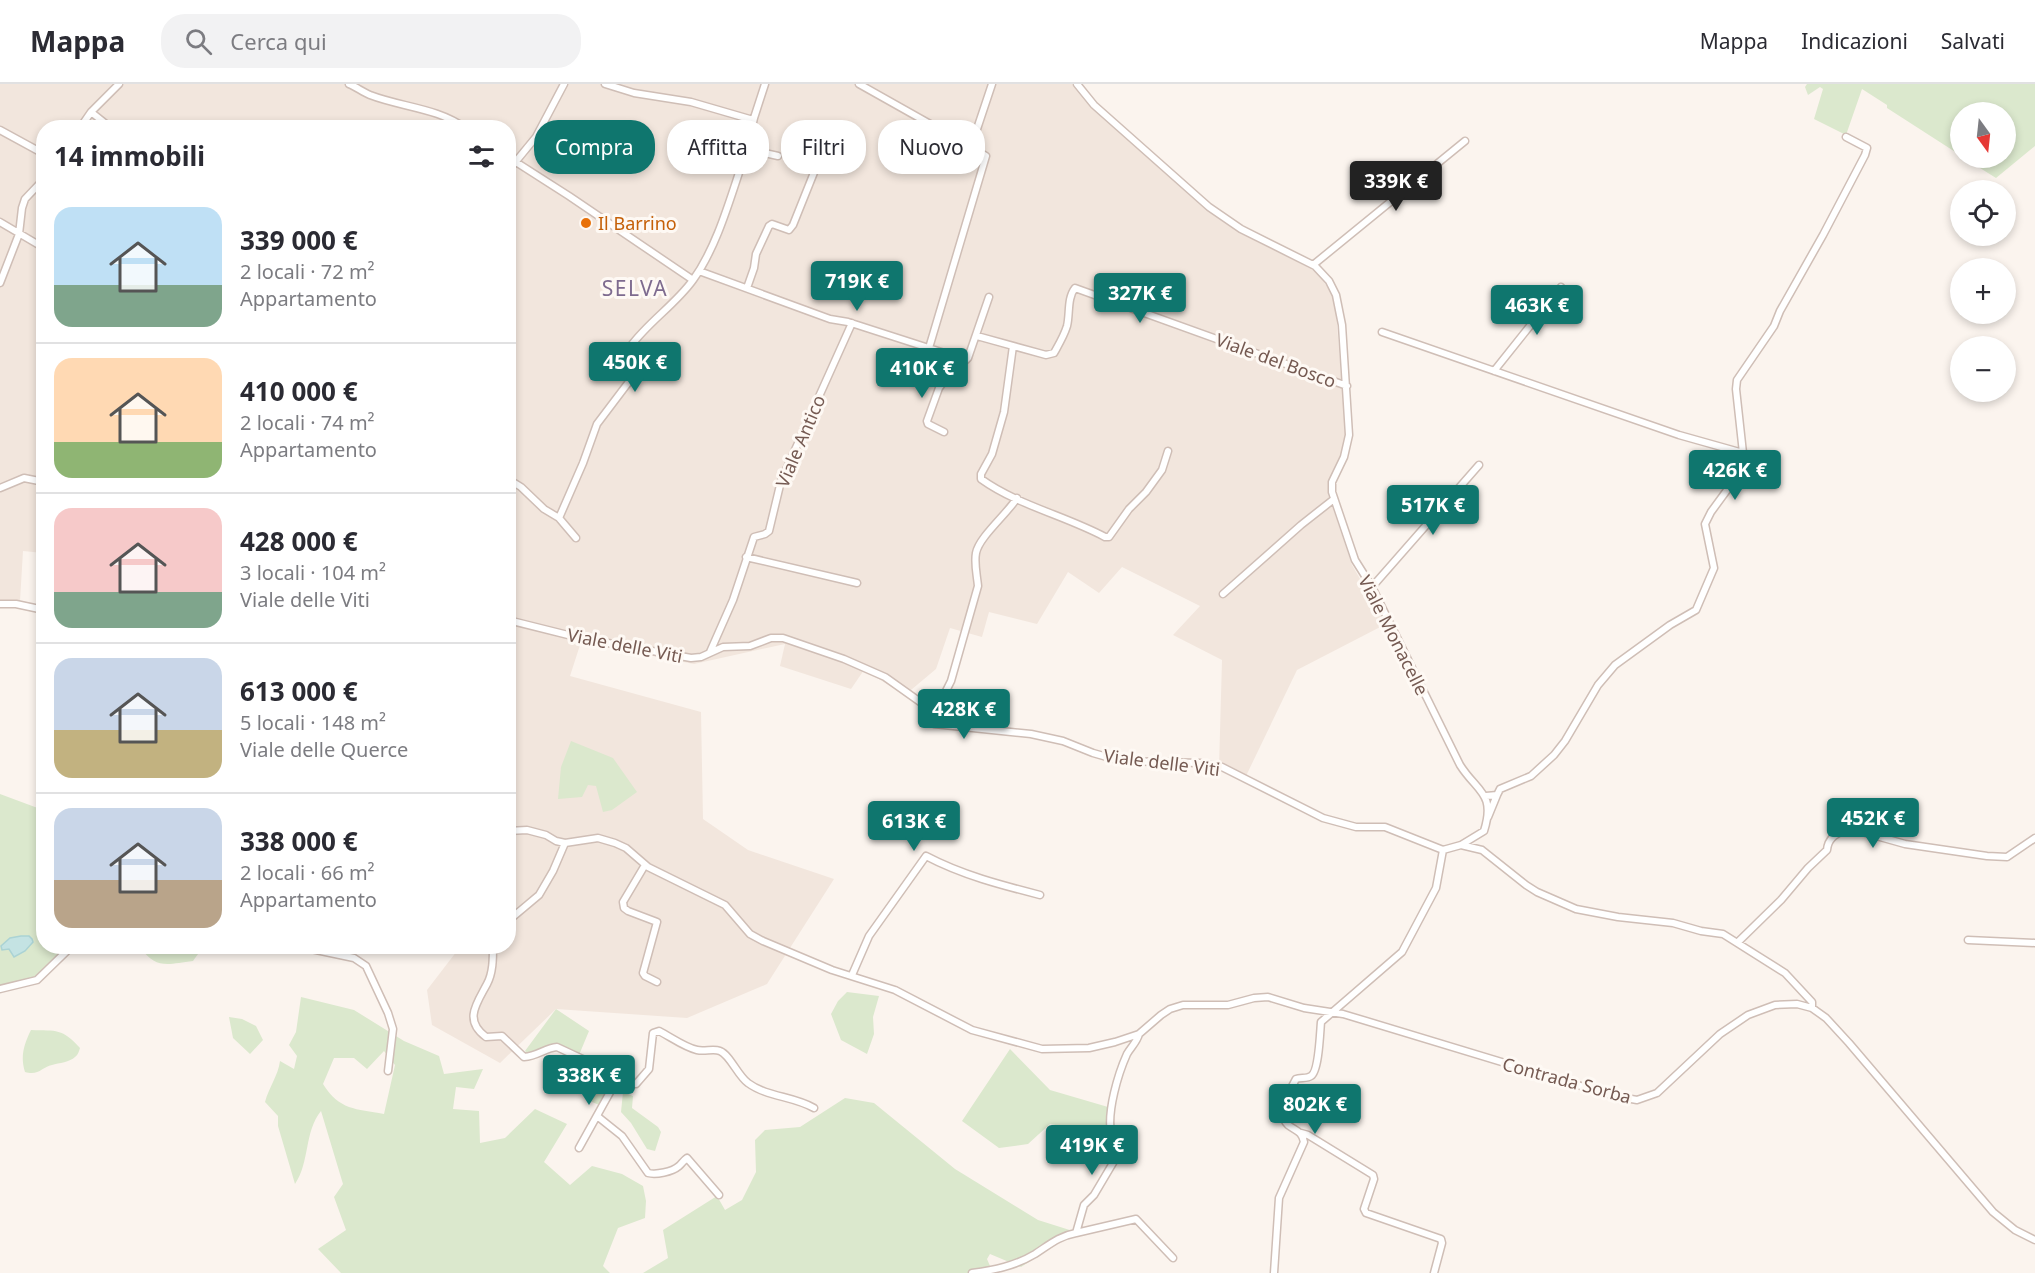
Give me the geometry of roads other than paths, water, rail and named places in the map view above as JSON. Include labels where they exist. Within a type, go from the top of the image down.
[{"type":"street","points":[[86,120],[119,84]]},
{"type":"street","points":[[349,84],[371,95],[417,107],[452,120]]},
{"type":"street","points":[[564,84],[536,137],[516,162],[693,280]]},
{"type":"street","points":[[605,84],[634,93],[691,102],[753,120],[765,84]]},
{"type":"street","points":[[859,84],[923,120]]},
{"type":"street","points":[[980,120],[992,84]]},
{"type":"street","points":[[1077,84],[1094,105],[1128,136],[1181,184],[1227,220],[1313,265],[1465,141]]},
{"type":"street","points":[[91,112],[101,120]]},
{"type":"street","points":[[0,130],[36,150]]},
{"type":"street","points":[[1482,850],[1484,831],[1500,789],[1531,776],[1554,755],[1565,741],[1598,685],[1615,665],[1670,625],[1696,610],[1714,568],[1705,524],[1730,486],[1743,453],[1736,384],[1773,326],[1865,155],[1867,148],[1846,137]]},
{"type":"street","points":[[769,154],[778,156]]},
{"type":"street","points":[[559,518],[597,424],[632,375],[627,354],[630,347],[699,271],[716,235],[738,174]]},
{"type":"street","points":[[747,288],[756,254],[769,226],[772,224],[789,230],[814,174]]},
{"type":"street","points":[[929,348],[981,174]]},
{"type":"street","points":[[0,283],[19,234],[19,222],[25,199],[36,187]]},
{"type":"street","points":[[0,222],[36,244]]},
{"type":"street","name":"Viale Monacelle","points":[[1313,265],[1323,274],[1336,295],[1342,326],[1349,435],[1344,457],[1332,482],[1334,499],[1355,560],[1372,587],[1460,765],[1486,796]]},
{"type":"street","points":[[699,271],[830,319],[852,323],[966,360],[989,297]]},
{"type":"street","points":[[1494,371],[1561,287]]},
{"type":"street","name":"Viale del Bosco","points":[[976,336],[1046,355],[1054,353],[1068,325],[1072,293],[1076,288],[1347,386]]},
{"type":"street","name":"Viale Antico","points":[[710,652],[733,600],[754,537],[769,531],[781,481],[852,323]]},
{"type":"street","points":[[1382,332],[1679,435],[1743,453]]},
{"type":"street","points":[[1013,346],[1004,412],[992,454],[981,474],[981,479],[991,486],[1074,524],[1109,537],[1162,470],[1168,451]]},
{"type":"street","points":[[944,432],[928,424],[927,421],[939,388],[961,358]]},
{"type":"street","points":[[1372,587],[1479,465]]},
{"type":"street","points":[[0,488],[24,478],[36,480]]},
{"type":"street","points":[[516,484],[544,509],[559,518],[576,538]]},
{"type":"street","points":[[923,704],[945,693],[951,681],[978,586],[975,574],[975,554],[990,530],[1009,511],[1017,498]]},
{"type":"street","points":[[1223,594],[1334,499]]},
{"type":"street","points":[[746,557],[857,583]]},
{"type":"street","points":[[0,604],[16,604],[36,608]]},
{"type":"street","name":"Viale delle Viti","points":[[516,622],[580,638],[691,658],[723,648],[750,646],[771,638],[783,638],[885,676],[923,704],[931,722],[939,726],[1037,735],[1121,761],[1200,763],[1221,767],[1323,818],[1356,827],[1385,827],[1443,850]]},
{"type":"street","points":[[1488,818],[1486,796],[1497,795]]},
{"type":"street","points":[[1738,942],[1827,850],[1831,837],[1848,828],[1905,844],[1987,856],[2007,857],[2035,838]]},
{"type":"street","points":[[516,831],[527,830],[565,843],[598,838],[626,848],[645,865],[725,905],[750,934],[763,941],[832,970],[895,990],[972,1030],[1042,1049],[1089,1048],[1139,1034]]},
{"type":"street","points":[[1434,1273],[1441,1239],[1366,1213],[1364,1209],[1374,1179],[1373,1175],[1286,1123],[1284,1110],[1296,1079],[1310,1077],[1314,1074],[1321,1022],[1402,952],[1436,888],[1443,850],[1461,845],[1484,831]]},
{"type":"street","points":[[516,914],[538,895],[559,860],[565,843]]},
{"type":"street","points":[[1461,845],[1482,850],[1537,892],[1576,909],[1618,917],[1673,923],[1723,934],[1785,973],[1812,1002],[1812,1008],[1826,1018],[1849,1043],[1993,1212],[2015,1230],[2035,1240]]},
{"type":"street","points":[[852,975],[869,936],[927,856],[948,868],[1040,896]]},
{"type":"street","points":[[645,865],[623,902],[624,908],[657,922],[643,973],[657,982]]},
{"type":"street","points":[[1968,940],[2035,943]]},
{"type":"street","points":[[0,989],[37,980],[64,954]]},
{"type":"street","points":[[335,954],[354,958],[366,966],[388,1013],[393,1029],[388,1071]]},
{"type":"street","points":[[493,954],[492,969],[488,983],[480,994],[474,1022],[480,1033],[486,1037],[506,1038],[524,1057],[539,1055],[557,1047],[631,1084],[636,1084],[649,1069],[653,1033],[659,1031],[693,1049],[721,1051],[739,1074],[754,1087],[800,1100],[814,1108]]},
{"type":"street","name":"Contrada Sorba","points":[[1139,1034],[1170,1009],[1183,1005],[1228,1005],[1268,997],[1304,1008],[1333,1011],[1616,1096],[1637,1100],[1657,1093],[1720,1034],[1748,1015],[1775,1005],[1797,1004],[1812,1008]]},
{"type":"street","points":[[1076,1233],[1084,1205],[1094,1195],[1124,1146],[1120,1138],[1111,1133],[1109,1124],[1119,1079],[1128,1052],[1139,1034]]},
{"type":"street","points":[[1113,1042],[1128,1052]]},
{"type":"street","points":[[579,1148],[619,1076]]},
{"type":"street","points":[[597,1116],[621,1136],[648,1173],[654,1175],[678,1167],[687,1158],[719,1195]]},
{"type":"street","points":[[1274,1273],[1280,1198],[1304,1142],[1300,1133]]},
{"type":"street","points":[[972,1273],[1008,1267],[1059,1238],[1136,1220],[1173,1258]]},
{"type":"water","points":[[29,936],[33,942],[25,951],[14,957],[9,949],[2,950],[1,946],[10,938]]},
{"type":"place","name":"Il Barrino","points":[[586,223]]},
{"type":"district","name":"SELVA","points":[[635,288]]}]
